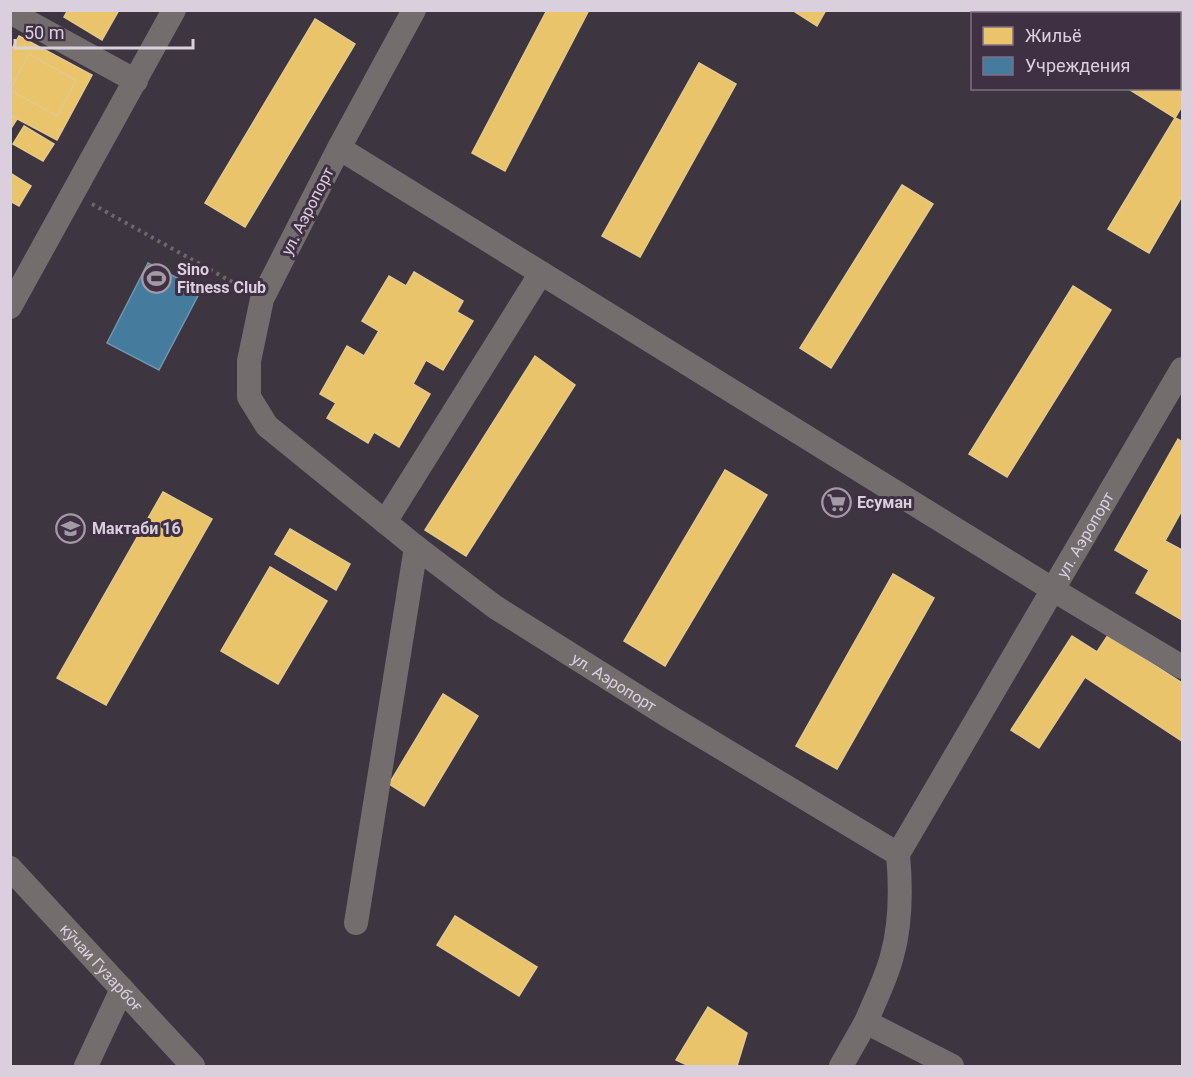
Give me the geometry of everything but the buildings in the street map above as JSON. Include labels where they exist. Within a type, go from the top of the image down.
[{"type":"street","points":[[10,307],[174,10]]},
{"type":"street","name":"ул. Аэропорт","points":[[414,10],[339,148],[262,299],[249,361],[249,397],[267,426],[416,547],[495,607],[670,717],[898,854],[1182,369]]},
{"type":"street","points":[[10,12],[136,81]]},
{"type":"street","points":[[339,148],[1182,667]]},
{"type":"street","points":[[385,522],[541,273]]},
{"type":"street","points":[[356,923],[416,547]]},
{"type":"street","points":[[841,1066],[866,1022],[892,957],[897,930],[900,882],[898,854]]},
{"type":"street","name":"кӯчаи Гузарбоғ","points":[[10,868],[193,1066]]},
{"type":"street","points":[[86,1066],[122,989]]},
{"type":"street","points":[[866,1022],[952,1066]]},
{"type":"path","points":[[73,194],[262,299]]},
{"type":"place","name":"Sino Fitness Club","points":[[156,278]]},
{"type":"place","name":"Есуман","points":[[836,502]]},
{"type":"place","name":"Мактаби 16","points":[[71,528]]}]
